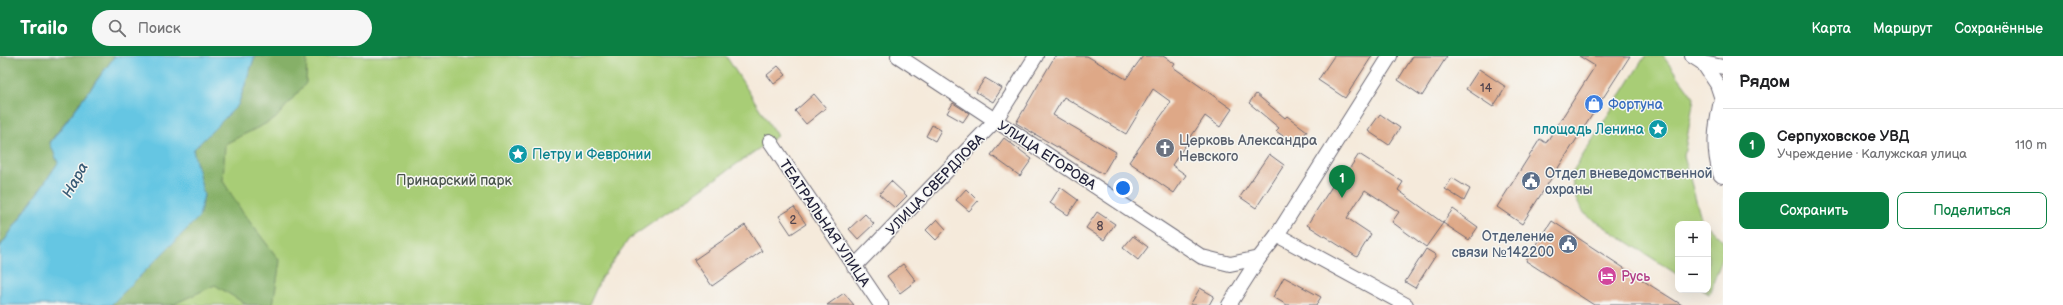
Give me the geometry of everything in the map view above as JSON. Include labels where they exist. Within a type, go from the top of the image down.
[{"type":"street","name":"УЛИЦА ЕГОРОВА","points":[[898,56],[1202,257],[1230,264],[1259,258]]},
{"type":"street","name":"УЛИЦА СВЕРДЛОВА","points":[[854,267],[995,121],[1036,56]]},
{"type":"street","points":[[1228,305],[1259,258],[1277,236],[1390,56]]},
{"type":"street","points":[[1698,59],[1723,67]]},
{"type":"street","points":[[1698,59],[1717,84],[1723,102]]},
{"type":"street","points":[[1723,106],[1718,131],[1718,155],[1723,173]]},
{"type":"street","name":"ТЕАТРАЛЬНАЯ УЛИЦА","points":[[770,141],[881,305]]},
{"type":"street","points":[[1277,236],[1406,305]]},
{"type":"green space","points":[[0,56],[115,56],[50,142],[58,163],[0,247]]},
{"type":"green space","name":"Принарский парк","points":[[255,56],[726,56],[777,136],[629,239],[601,278],[589,305],[132,305],[208,135],[238,105]]},
{"type":"green space","points":[[255,56],[307,56],[306,83],[275,119],[225,144],[223,181],[243,213],[280,261],[273,305],[247,305],[215,285],[172,305],[111,305],[199,217],[204,195],[192,150],[238,105]]},
{"type":"green space","name":"площадь Ленина","points":[[1645,56],[1663,56],[1694,98],[1684,156],[1701,219],[1703,221],[1675,221],[1675,273],[1585,214],[1574,194],[1573,171]]},
{"type":"green space","points":[[1711,229],[1723,241],[1723,256],[1711,289]]},
{"type":"water","name":"Нара","points":[[115,56],[255,56],[238,105],[193,150],[204,195],[199,217],[111,305],[0,305],[0,247],[58,163],[50,143]]},
{"type":"building","points":[[1055,56],[1087,56],[1126,79],[1143,56],[1163,56],[1175,64],[1173,67],[1232,109],[1220,127],[1205,116],[1172,165],[1186,175],[1174,193],[1129,162],[1171,102],[1153,89],[1126,134],[1064,97],[1053,115],[1116,152],[1103,174],[1016,123]]},
{"type":"building","points":[[1334,56],[1372,56],[1345,98],[1318,80]]},
{"type":"building","points":[[1413,56],[1447,56],[1422,96],[1398,80]]},
{"type":"building","points":[[1579,56],[1630,56],[1522,224],[1497,207],[1540,139],[1546,143],[1595,66]]},
{"type":"building","points":[[778,66],[786,75],[774,84],[767,75]]},
{"type":"building","points":[[1479,69],[1506,87],[1493,107],[1466,89]]},
{"type":"building","points":[[985,78],[1002,88],[993,102],[976,92]]},
{"type":"building","points":[[814,94],[826,108],[806,124],[795,111]]},
{"type":"building","points":[[1256,94],[1285,118],[1287,116],[1307,131],[1297,146],[1276,131],[1279,128],[1249,103]]},
{"type":"building","points":[[953,103],[969,113],[963,122],[947,113]]},
{"type":"building","points":[[1380,114],[1400,128],[1389,145],[1368,131]]},
{"type":"building","points":[[932,125],[941,130],[935,141],[926,136]]},
{"type":"building","points":[[1004,138],[1032,159],[1020,176],[991,155]]},
{"type":"building","points":[[1269,154],[1284,165],[1256,208],[1240,197]]},
{"type":"building","points":[[1359,154],[1403,182],[1398,190],[1443,223],[1426,247],[1392,222],[1399,212],[1365,190],[1347,218],[1371,234],[1357,257],[1307,225],[1342,171],[1346,174]]},
{"type":"building","points":[[1452,178],[1470,189],[1464,201],[1445,189]]},
{"type":"building","points":[[891,181],[907,196],[895,208],[879,194]]},
{"type":"building","points":[[1060,187],[1078,200],[1068,215],[1050,203]]},
{"type":"building","points":[[966,189],[978,201],[969,211],[956,200]]},
{"type":"building","points":[[794,207],[806,224],[791,234],[779,216]]},
{"type":"building","points":[[1453,209],[1478,227],[1469,240],[1443,223]]},
{"type":"building","points":[[1097,212],[1115,224],[1104,240],[1086,228]]},
{"type":"building","points":[[865,214],[874,224],[858,239],[849,229]]},
{"type":"building","points":[[937,219],[946,229],[936,240],[926,230]]},
{"type":"building","points":[[1552,221],[1682,305],[1594,305],[1526,261]]},
{"type":"building","points":[[745,225],[762,251],[712,286],[694,260]]},
{"type":"building","points":[[1133,236],[1148,247],[1138,260],[1123,248]]},
{"type":"building","points":[[1426,249],[1436,255],[1415,288],[1405,282]]},
{"type":"building","points":[[903,264],[916,281],[900,293],[887,276]]},
{"type":"building","points":[[1284,277],[1321,297],[1316,305],[1287,305],[1273,297]]},
{"type":"building","points":[[1200,288],[1214,296],[1209,305],[1190,305]]},
{"type":"building","points":[[844,293],[854,305],[827,305]]},
{"type":"place","name":"Фортуна","points":[[1594,104]]},
{"type":"place","name":"площадь Ленина","points":[[1658,129]]},
{"type":"place","name":"Церковь Александра Невского","points":[[1165,148]]},
{"type":"place","name":"Петру и Февронии","points":[[518,154]]},
{"type":"place","name":"Отдел вневедомственной охраны","points":[[1531,181]]},
{"type":"place","name":"Серпуховское УВД","points":[[1342,198]]},
{"type":"place","name":"Отделение связи №142200","points":[[1568,244]]},
{"type":"place","name":"Русь","points":[[1607,276]]}]
